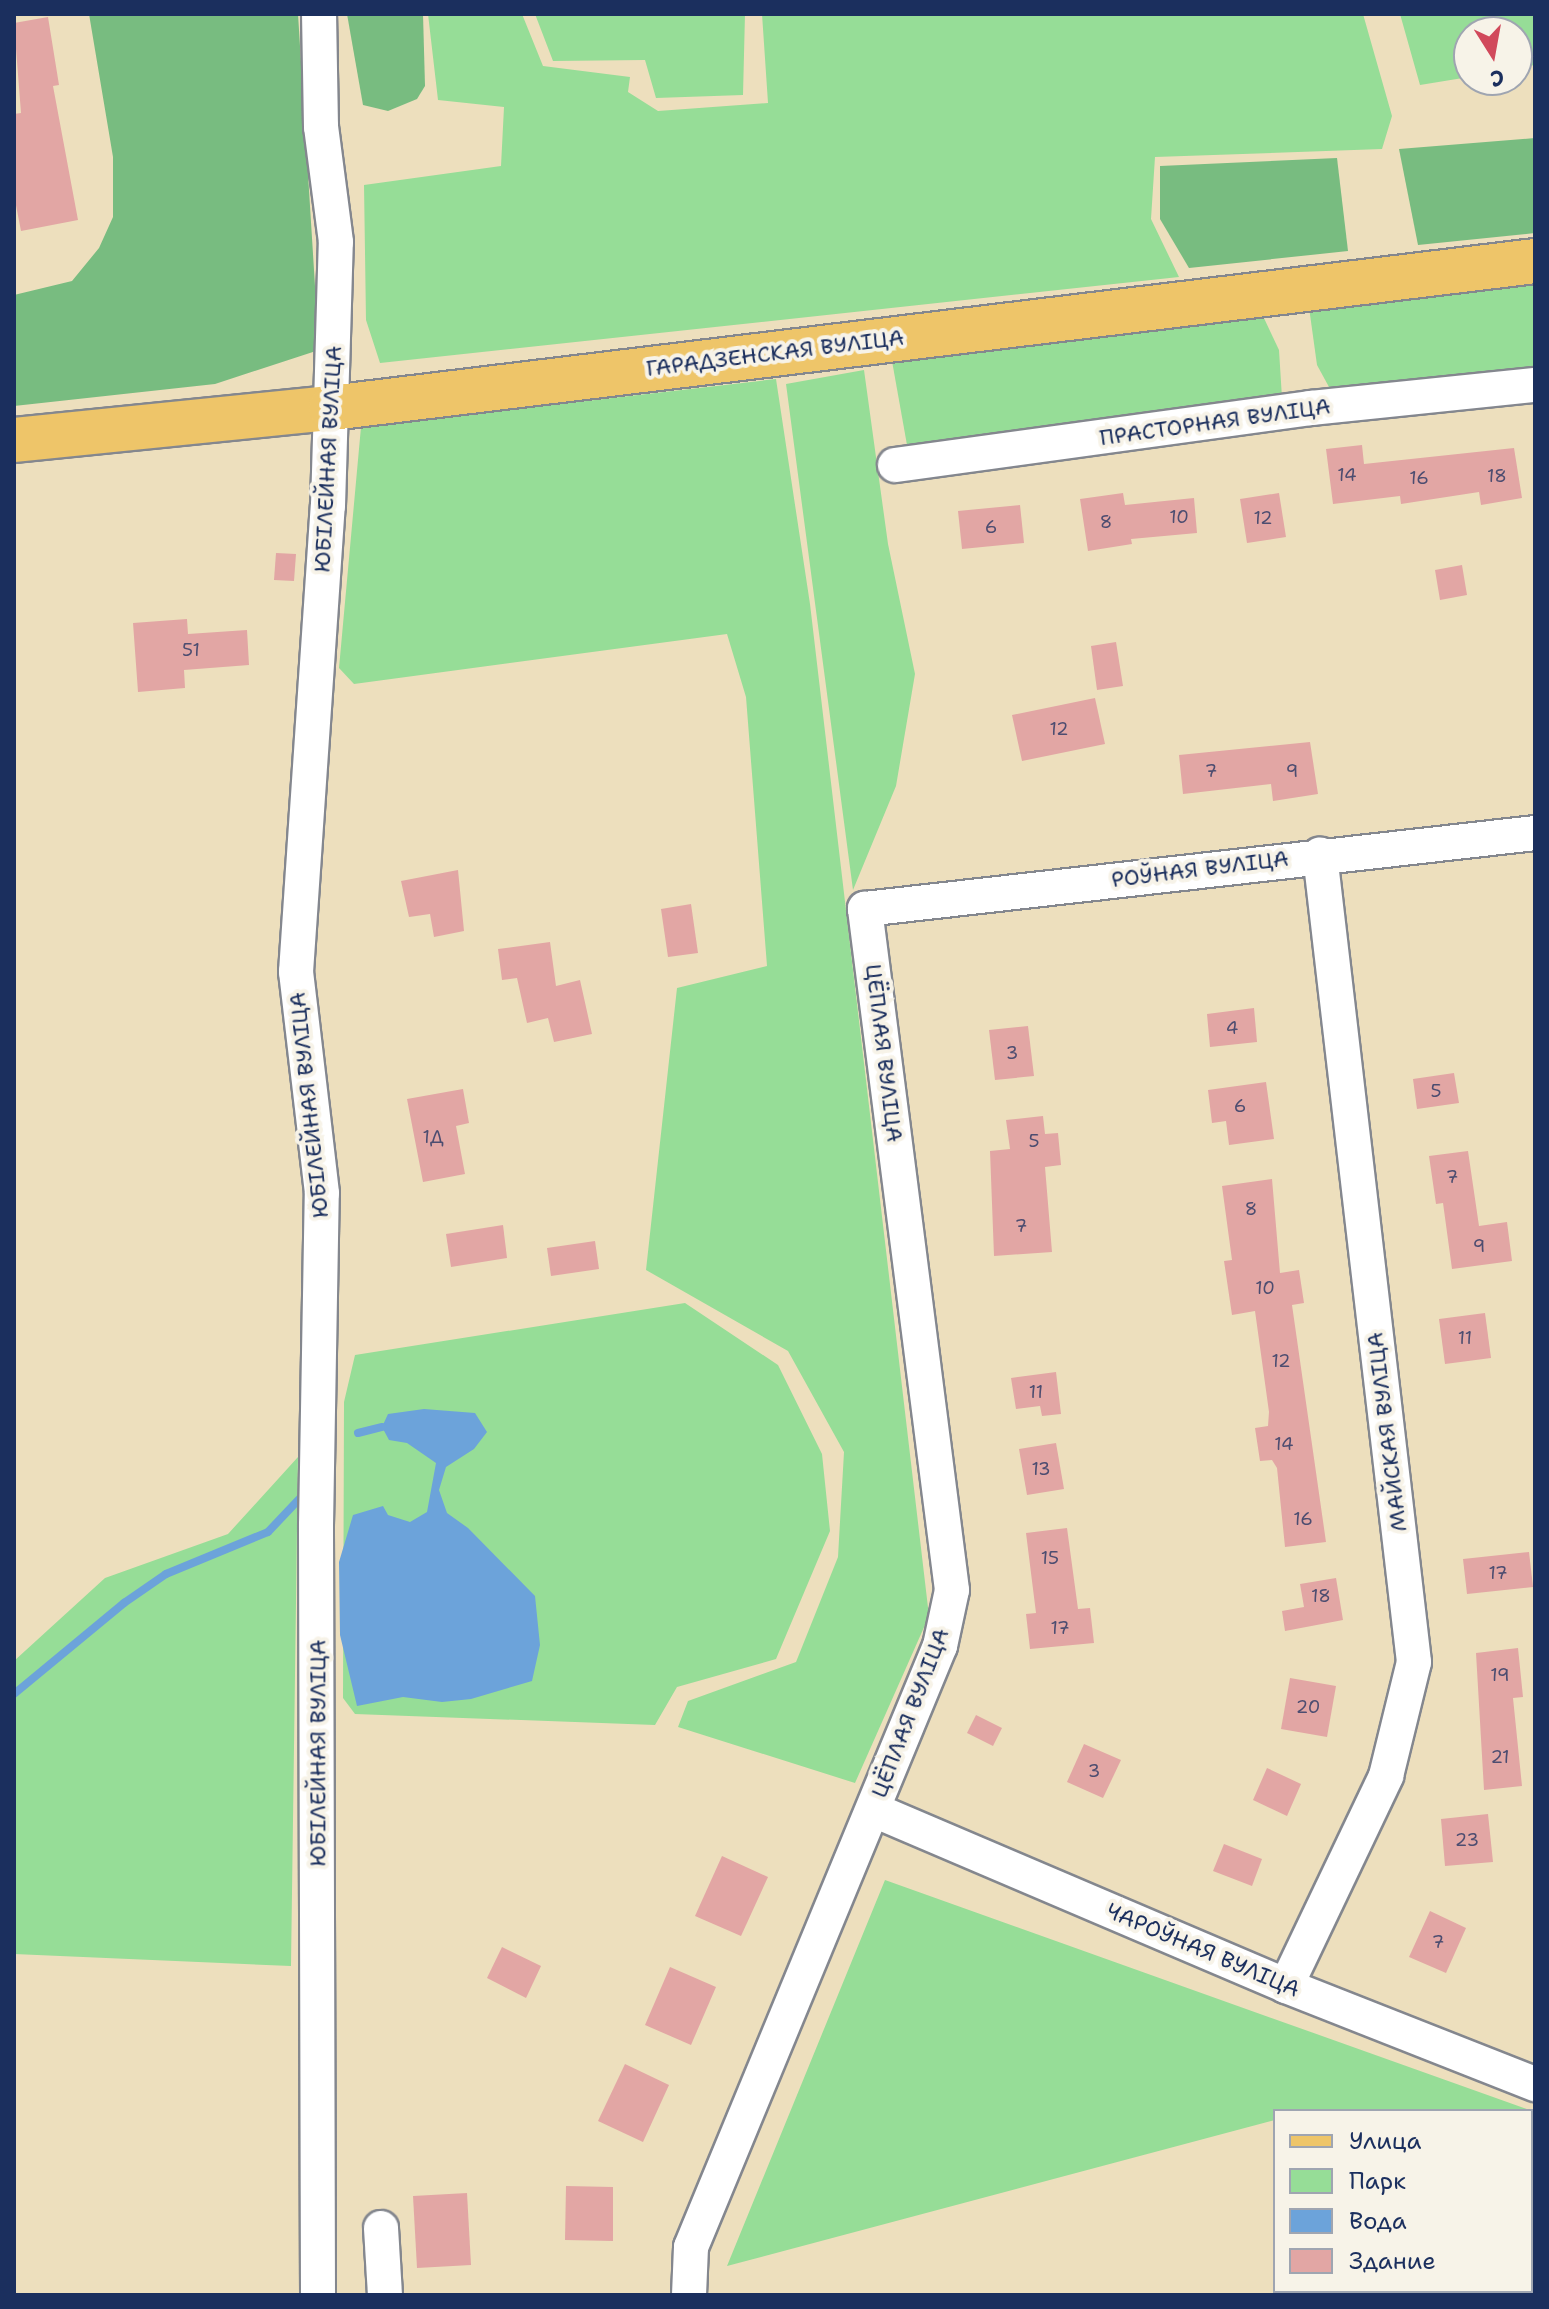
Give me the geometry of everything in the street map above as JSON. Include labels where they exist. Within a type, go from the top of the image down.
[{"type":"main road","name":"ГАРАДЗЕНСКАЯ ВУЛІЦА","points":[[14,440],[331,408],[1535,261]]},
{"type":"street","name":"ЮБІЛЕЙНАЯ ВУЛІЦА","points":[[318,2295],[316,1525],[322,1193],[296,972],[331,408],[336,242],[321,127],[319,14]]},
{"type":"street","name":"ПРАСТОРНАЯ ВУЛІЦА","points":[[895,465],[1311,408],[1535,385]]},
{"type":"street","name":"РОЎНАЯ ВУЛІЦА","points":[[865,909],[1320,854],[1535,833]]},
{"type":"street","name":"МАЙСКАЯ ВУЛІЦА","points":[[1286,1986],[1386,1776],[1414,1662],[1320,854]]},
{"type":"street","name":"ЦЁПЛАЯ ВУЛІЦА","points":[[689,2295],[691,2247],[940,1646],[952,1590],[865,909]]},
{"type":"street","name":"ЧАРОЎНАЯ ВУЛІЦА","points":[[874,1810],[1286,1986],[1535,2084]]},
{"type":"street","points":[[381,2228],[385,2295]]},
{"type":"green space","points":[[89,14],[298,14],[319,350],[215,384],[14,406],[14,295],[72,281],[99,248],[113,217],[113,157]]},
{"type":"green space","points":[[347,14],[423,14],[425,86],[417,99],[388,111],[363,105]]},
{"type":"green space","points":[[428,14],[522,14],[543,66],[630,77],[628,92],[658,111],[768,103],[762,14],[1363,14],[1392,116],[1382,149],[1155,157],[1151,219],[1179,277],[380,363],[366,320],[364,185],[501,166],[504,107],[438,100]]},
{"type":"green space","points":[[535,14],[745,14],[743,95],[656,98],[645,60],[553,61]]},
{"type":"green space","points":[[1400,14],[1535,14],[1535,65],[1533,16],[1453,16],[1453,80],[1420,85]]},
{"type":"green space","points":[[1535,138],[1535,233],[1418,245],[1399,149]]},
{"type":"green space","points":[[1337,158],[1348,251],[1189,268],[1160,219],[1160,166]]},
{"type":"green space","points":[[1535,279],[1535,374],[1335,398],[1317,365],[1308,300]]},
{"type":"green space","points":[[1263,316],[1279,350],[1282,398],[907,445],[892,361]]},
{"type":"green space","points":[[864,370],[888,544],[915,674],[896,786],[853,890],[786,384]]},
{"type":"green space","points":[[776,379],[810,604],[929,1616],[855,1783],[678,1727],[688,1701],[796,1662],[838,1557],[844,1452],[788,1351],[646,1270],[677,988],[767,966],[746,697],[727,634],[354,684],[339,668],[361,427]]},
{"type":"green space","points":[[685,1303],[778,1365],[822,1454],[830,1531],[776,1659],[677,1687],[655,1725],[355,1714],[343,1698],[344,1402],[355,1355]]},
{"type":"green space","points":[[298,1457],[291,1966],[14,1954],[14,1661],[105,1578],[228,1534]]},
{"type":"green space","points":[[885,1880],[1527,2109],[1273,2109],[1273,2121],[727,2266]]},
{"type":"green space","points":[[1535,2112],[1535,2295],[1388,2295],[1533,2293]]},
{"type":"water","points":[[424,1409],[475,1413],[487,1432],[474,1449],[446,1467],[439,1490],[447,1513],[468,1528],[535,1596],[540,1645],[532,1681],[471,1699],[442,1702],[403,1697],[357,1706],[340,1635],[339,1562],[353,1515],[383,1506],[388,1515],[410,1522],[427,1512],[436,1463],[407,1443],[389,1440],[382,1427],[388,1414]]},
{"type":"building","points":[[48,17],[59,85],[53,86],[78,220],[21,231],[14,195],[14,114],[21,113],[14,23]]},
{"type":"building","points":[[1362,445],[1364,464],[1514,448],[1522,498],[1481,505],[1479,492],[1401,504],[1400,496],[1333,504],[1326,449]]},
{"type":"building","points":[[1123,493],[1125,505],[1194,498],[1197,533],[1131,539],[1132,544],[1088,551],[1080,499]]},
{"type":"building","points":[[1279,493],[1286,537],[1247,543],[1240,499]]},
{"type":"building","points":[[1020,505],[1024,543],[962,549],[958,511]]},
{"type":"building","points":[[276,553],[296,554],[294,581],[274,580]]},
{"type":"building","points":[[1462,565],[1467,595],[1440,600],[1435,570]]},
{"type":"building","points":[[187,619],[188,634],[247,630],[249,665],[184,670],[185,688],[138,692],[133,623]]},
{"type":"building","points":[[1116,642],[1123,686],[1097,690],[1091,646]]},
{"type":"building","points":[[1095,698],[1105,744],[1022,761],[1012,715]]},
{"type":"building","points":[[1310,742],[1318,794],[1273,801],[1271,784],[1183,794],[1179,755]]},
{"type":"building","points":[[458,870],[464,931],[434,937],[430,914],[409,917],[401,881]]},
{"type":"building","points":[[691,904],[698,953],[668,957],[661,909]]},
{"type":"building","points":[[550,942],[556,986],[580,980],[592,1034],[554,1042],[548,1018],[527,1023],[517,978],[502,980],[498,949]]},
{"type":"building","points":[[1254,1008],[1257,1042],[1210,1047],[1207,1014]]},
{"type":"building","points":[[1028,1026],[1034,1076],[995,1080],[989,1030]]},
{"type":"building","points":[[1454,1073],[1459,1103],[1417,1109],[1413,1079]]},
{"type":"building","points":[[1266,1082],[1274,1139],[1229,1145],[1226,1121],[1212,1123],[1208,1090]]},
{"type":"building","points":[[463,1089],[469,1123],[456,1126],[465,1174],[423,1182],[407,1099]]},
{"type":"building","points":[[1043,1116],[1045,1134],[1058,1133],[1061,1165],[1045,1167],[1052,1252],[994,1256],[990,1151],[1010,1149],[1006,1120]]},
{"type":"building","points":[[1468,1151],[1479,1226],[1507,1222],[1512,1261],[1452,1269],[1443,1203],[1436,1204],[1429,1156]]},
{"type":"building","points":[[1272,1179],[1280,1273],[1299,1270],[1304,1303],[1292,1305],[1326,1542],[1285,1547],[1277,1468],[1272,1460],[1260,1461],[1255,1428],[1268,1426],[1269,1412],[1255,1311],[1232,1315],[1224,1261],[1232,1260],[1222,1186]]},
{"type":"building","points":[[503,1225],[507,1258],[451,1267],[446,1234]]},
{"type":"building","points":[[595,1241],[599,1269],[551,1276],[547,1248]]},
{"type":"building","points":[[1485,1313],[1491,1358],[1445,1364],[1439,1319]]},
{"type":"building","points":[[1056,1372],[1061,1414],[1042,1416],[1040,1406],[1016,1409],[1011,1378]]},
{"type":"building","points":[[1056,1443],[1064,1489],[1027,1495],[1019,1449]]},
{"type":"building","points":[[1067,1528],[1078,1609],[1090,1608],[1094,1643],[1030,1649],[1026,1614],[1036,1613],[1026,1533]]},
{"type":"building","points":[[1529,1552],[1533,1587],[1467,1594],[1463,1559]]},
{"type":"building","points":[[1336,1578],[1343,1620],[1285,1631],[1282,1611],[1304,1607],[1300,1584]]},
{"type":"building","points":[[1518,1648],[1523,1697],[1513,1698],[1522,1786],[1484,1790],[1476,1653]]},
{"type":"building","points":[[1290,1678],[1336,1686],[1327,1737],[1281,1729]]},
{"type":"building","points":[[976,1715],[1002,1728],[993,1746],[967,1733]]},
{"type":"building","points":[[1084,1744],[1121,1760],[1103,1798],[1067,1782]]},
{"type":"building","points":[[1267,1768],[1301,1784],[1287,1816],[1253,1800]]},
{"type":"building","points":[[1488,1814],[1493,1862],[1445,1866],[1441,1819]]},
{"type":"building","points":[[1224,1844],[1262,1859],[1252,1886],[1213,1871]]},
{"type":"building","points":[[722,1856],[768,1877],[741,1936],[695,1916]]},
{"type":"building","points":[[1430,1911],[1466,1928],[1446,1973],[1409,1957]]},
{"type":"building","points":[[502,1947],[541,1966],[526,1998],[487,1978]]},
{"type":"building","points":[[670,1967],[716,1987],[691,2045],[645,2025]]},
{"type":"building","points":[[625,2064],[669,2085],[643,2142],[598,2121]]},
{"type":"building","points":[[566,2186],[613,2187],[613,2241],[565,2240]]},
{"type":"building","points":[[467,2193],[471,2265],[417,2268],[413,2196]]},
{"type":"waterway","points":[[358,1433],[382,1427]]},
{"type":"waterway","points":[[14,1694],[124,1603],[166,1574],[268,1532],[303,1495]]}]
